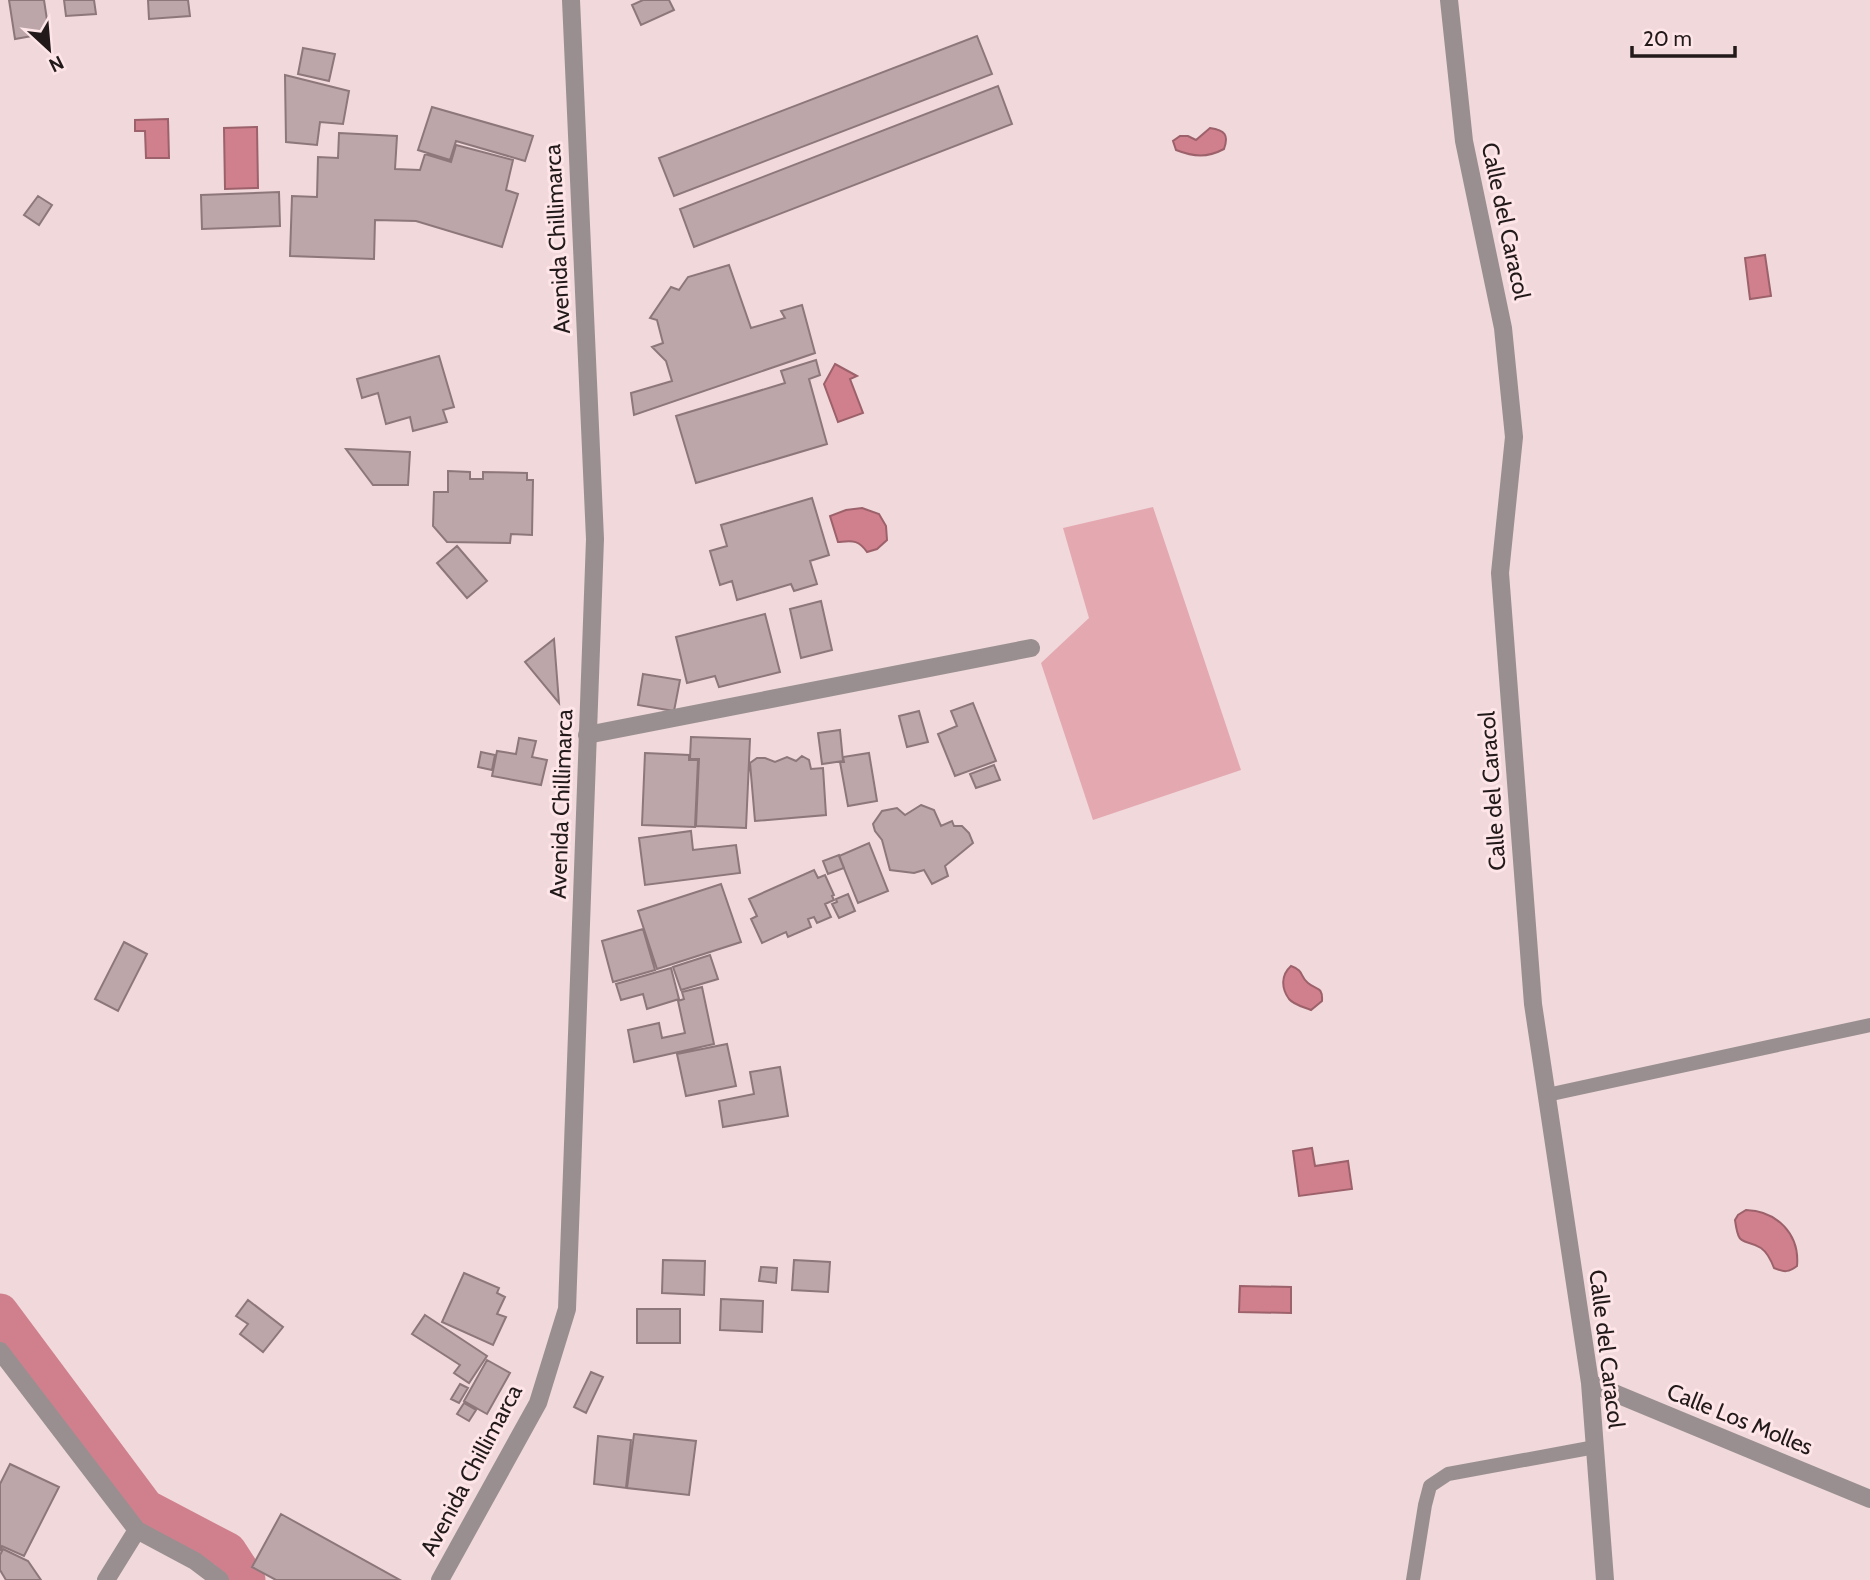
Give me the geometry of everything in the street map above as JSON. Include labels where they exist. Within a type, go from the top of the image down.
[{"type":"street","name":"Avenida Chillimarca","points":[[440,1580],[538,1402],[567,1309],[595,539],[571,0]]},
{"type":"street","name":"Calle del Caracol","points":[[1448,0],[1464,141],[1503,328],[1514,437],[1500,573],[1533,1004],[1590,1383],[1605,1580]]},
{"type":"street","points":[[587,735],[1031,648]]},
{"type":"street","points":[[0,1351],[137,1530],[195,1561],[219,1580]]},
{"type":"street","name":"Calle Los Molles","points":[[1590,1383],[1870,1499]]},
{"type":"street","points":[[106,1580],[137,1530]]},
{"type":"lane","points":[[1547,1095],[1870,1025]]},
{"type":"lane","points":[[1413,1580],[1430,1486],[1448,1474],[1595,1447]]},
{"type":"shaded area","points":[[168,119],[169,158],[146,158],[145,131],[135,131],[135,120]]},
{"type":"shaded area","points":[[257,127],[258,188],[225,189],[224,128]]},
{"type":"shaded area","points":[[1210,128],[1224,134],[1224,149],[1200,155],[1176,150],[1173,141],[1180,136],[1196,140]]},
{"type":"shaded area","points":[[1765,255],[1771,296],[1750,299],[1745,258]]},
{"type":"shaded area","points":[[835,364],[857,376],[850,379],[863,413],[838,422],[824,384]]},
{"type":"shaded area","points":[[1153,507],[1241,770],[1093,820],[1041,663],[1089,618],[1063,528]]},
{"type":"shaded area","points":[[862,508],[879,514],[886,526],[887,540],[877,549],[867,552],[854,542],[838,542],[830,516]]},
{"type":"shaded area","points":[[1291,966],[1321,993],[1322,1001],[1311,1010],[1294,1003],[1286,995],[1284,977]]},
{"type":"shaded area","points":[[1312,1148],[1315,1166],[1348,1161],[1352,1189],[1299,1196],[1293,1151]]},
{"type":"shaded area","points":[[1746,1210],[1767,1215],[1784,1226],[1795,1244],[1797,1266],[1786,1271],[1774,1268],[1763,1250],[1740,1239],[1735,1220]]},
{"type":"shaded area","points":[[1240,1286],[1291,1287],[1291,1313],[1239,1312]]},
{"type":"building","points":[[9,0],[44,0],[49,33],[15,39]]},
{"type":"building","points":[[64,0],[94,0],[96,14],[66,16]]},
{"type":"building","points":[[148,0],[188,0],[190,16],[149,19]]},
{"type":"building","points":[[643,0],[669,0],[674,10],[641,25],[632,5]]},
{"type":"building","points":[[977,36],[992,74],[674,196],[659,158]]},
{"type":"building","points":[[303,48],[335,54],[329,81],[298,74]]},
{"type":"building","points":[[285,75],[349,91],[343,124],[320,122],[317,145],[286,142]]},
{"type":"building","points":[[998,86],[1012,124],[694,247],[680,209]]},
{"type":"building","points":[[432,107],[533,136],[525,161],[456,141],[450,160],[418,150]]},
{"type":"building","points":[[339,133],[397,136],[395,169],[420,170],[425,154],[451,162],[456,145],[513,160],[506,190],[518,194],[502,247],[416,221],[375,220],[374,259],[290,256],[292,196],[317,197],[318,157],[338,158]]},
{"type":"building","points":[[279,192],[280,226],[202,229],[201,195]]},
{"type":"building","points":[[38,196],[52,205],[39,225],[24,215]]},
{"type":"building","points":[[729,265],[751,328],[785,318],[781,311],[802,305],[815,353],[634,415],[631,393],[672,381],[666,361],[652,347],[663,343],[657,320],[650,318],[671,287],[679,290],[688,277]]},
{"type":"building","points":[[439,356],[454,407],[443,410],[447,422],[413,431],[410,417],[386,424],[378,393],[362,398],[357,379]]},
{"type":"building","points":[[816,360],[820,375],[809,379],[827,444],[696,483],[676,416],[785,383],[781,371]]},
{"type":"building","points":[[346,449],[410,452],[408,485],[373,485]]},
{"type":"building","points":[[448,471],[470,472],[470,479],[483,479],[483,472],[527,473],[527,480],[533,480],[532,535],[511,534],[510,543],[447,542],[433,526],[434,492],[448,492]]},
{"type":"building","points":[[812,498],[829,555],[810,561],[817,584],[794,591],[791,584],[737,600],[732,581],[720,585],[710,551],[727,546],[721,525]]},
{"type":"building","points":[[457,546],[487,581],[467,598],[437,563]]},
{"type":"building","points":[[821,601],[832,650],[801,658],[790,609]]},
{"type":"building","points":[[765,614],[780,672],[719,687],[715,676],[687,683],[676,637]]},
{"type":"building","points":[[554,639],[559,703],[525,662]]},
{"type":"building","points":[[643,674],[680,680],[674,711],[638,705]]},
{"type":"building","points":[[973,703],[996,761],[955,776],[938,734],[957,726],[951,711]]},
{"type":"building","points":[[919,711],[928,742],[907,747],[899,716]]},
{"type":"building","points":[[840,730],[843,761],[822,764],[818,733]]},
{"type":"building","points":[[691,737],[750,739],[746,828],[696,826],[699,759],[690,759]]},
{"type":"building","points":[[519,738],[536,741],[532,757],[547,760],[541,785],[492,776],[497,751],[516,754]]},
{"type":"building","points":[[481,752],[495,755],[492,770],[478,767]]},
{"type":"building","points":[[645,753],[689,755],[689,760],[698,760],[695,827],[642,825]]},
{"type":"building","points":[[869,753],[877,801],[848,806],[840,762],[844,762],[843,757]]},
{"type":"building","points":[[802,756],[809,760],[811,769],[823,768],[826,815],[755,821],[750,763],[757,758],[775,762],[787,757],[796,761]]},
{"type":"building","points":[[994,765],[1000,780],[976,788],[970,774]]},
{"type":"building","points":[[921,805],[934,810],[941,826],[952,821],[954,826],[962,826],[973,843],[945,866],[948,876],[932,884],[924,870],[914,873],[890,870],[882,840],[873,824],[882,811],[897,808],[905,815]]},
{"type":"building","points":[[691,831],[693,850],[736,845],[740,873],[645,885],[639,838]]},
{"type":"building","points":[[869,843],[888,891],[858,903],[839,856]]},
{"type":"building","points":[[839,855],[844,868],[828,874],[823,861]]},
{"type":"building","points":[[814,870],[818,878],[825,875],[834,895],[834,900],[825,904],[831,917],[817,923],[814,917],[808,919],[811,927],[788,937],[786,932],[762,943],[751,919],[757,916],[749,899]]},
{"type":"building","points":[[721,884],[741,942],[657,969],[638,911]]},
{"type":"building","points":[[848,894],[855,911],[839,918],[832,904],[837,902],[836,899]]},
{"type":"building","points":[[643,929],[655,970],[613,982],[602,941]]},
{"type":"building","points":[[124,942],[147,954],[118,1011],[95,999]]},
{"type":"building","points":[[710,955],[718,979],[681,990],[673,967]]},
{"type":"building","points":[[671,968],[679,999],[647,1009],[643,994],[621,1000],[616,984]]},
{"type":"building","points":[[702,987],[714,1044],[634,1062],[628,1030],[659,1023],[662,1038],[685,1033],[678,1001],[684,999],[682,992]]},
{"type":"building","points":[[727,1044],[736,1086],[686,1096],[677,1054]]},
{"type":"building","points":[[780,1067],[788,1116],[723,1127],[719,1101],[754,1094],[750,1072]]},
{"type":"building","points":[[663,1260],[705,1261],[704,1295],[662,1293]]},
{"type":"building","points":[[794,1260],[830,1262],[828,1292],[792,1290]]},
{"type":"building","points":[[761,1267],[777,1268],[776,1283],[759,1281]]},
{"type":"building","points":[[464,1273],[499,1288],[497,1293],[505,1297],[497,1314],[506,1317],[493,1345],[442,1322]]},
{"type":"building","points":[[721,1299],[763,1301],[762,1332],[720,1330]]},
{"type":"building","points":[[248,1300],[283,1327],[263,1352],[240,1334],[248,1324],[236,1316]]},
{"type":"building","points":[[637,1309],[680,1309],[680,1343],[637,1343]]},
{"type":"building","points":[[425,1315],[487,1356],[469,1383],[454,1373],[460,1365],[412,1334]]},
{"type":"building","points":[[487,1360],[510,1373],[487,1414],[464,1401]]},
{"type":"building","points":[[591,1372],[603,1377],[586,1413],[574,1407]]},
{"type":"building","points":[[460,1384],[468,1388],[459,1403],[451,1399]]},
{"type":"building","points":[[464,1403],[476,1410],[469,1421],[457,1414]]},
{"type":"building","points":[[634,1434],[696,1441],[689,1495],[627,1488]]},
{"type":"building","points":[[598,1436],[631,1440],[626,1488],[594,1484]]},
{"type":"building","points":[[10,1464],[59,1487],[24,1556],[2,1546],[0,1551],[0,1484]]},
{"type":"building","points":[[281,1514],[400,1580],[276,1580],[252,1567]]},
{"type":"building","points":[[3,1549],[28,1561],[41,1580],[6,1580],[0,1570],[0,1555]]},
{"type":"waterway","points":[[0,1312],[146,1508],[228,1551],[247,1580]]}]
